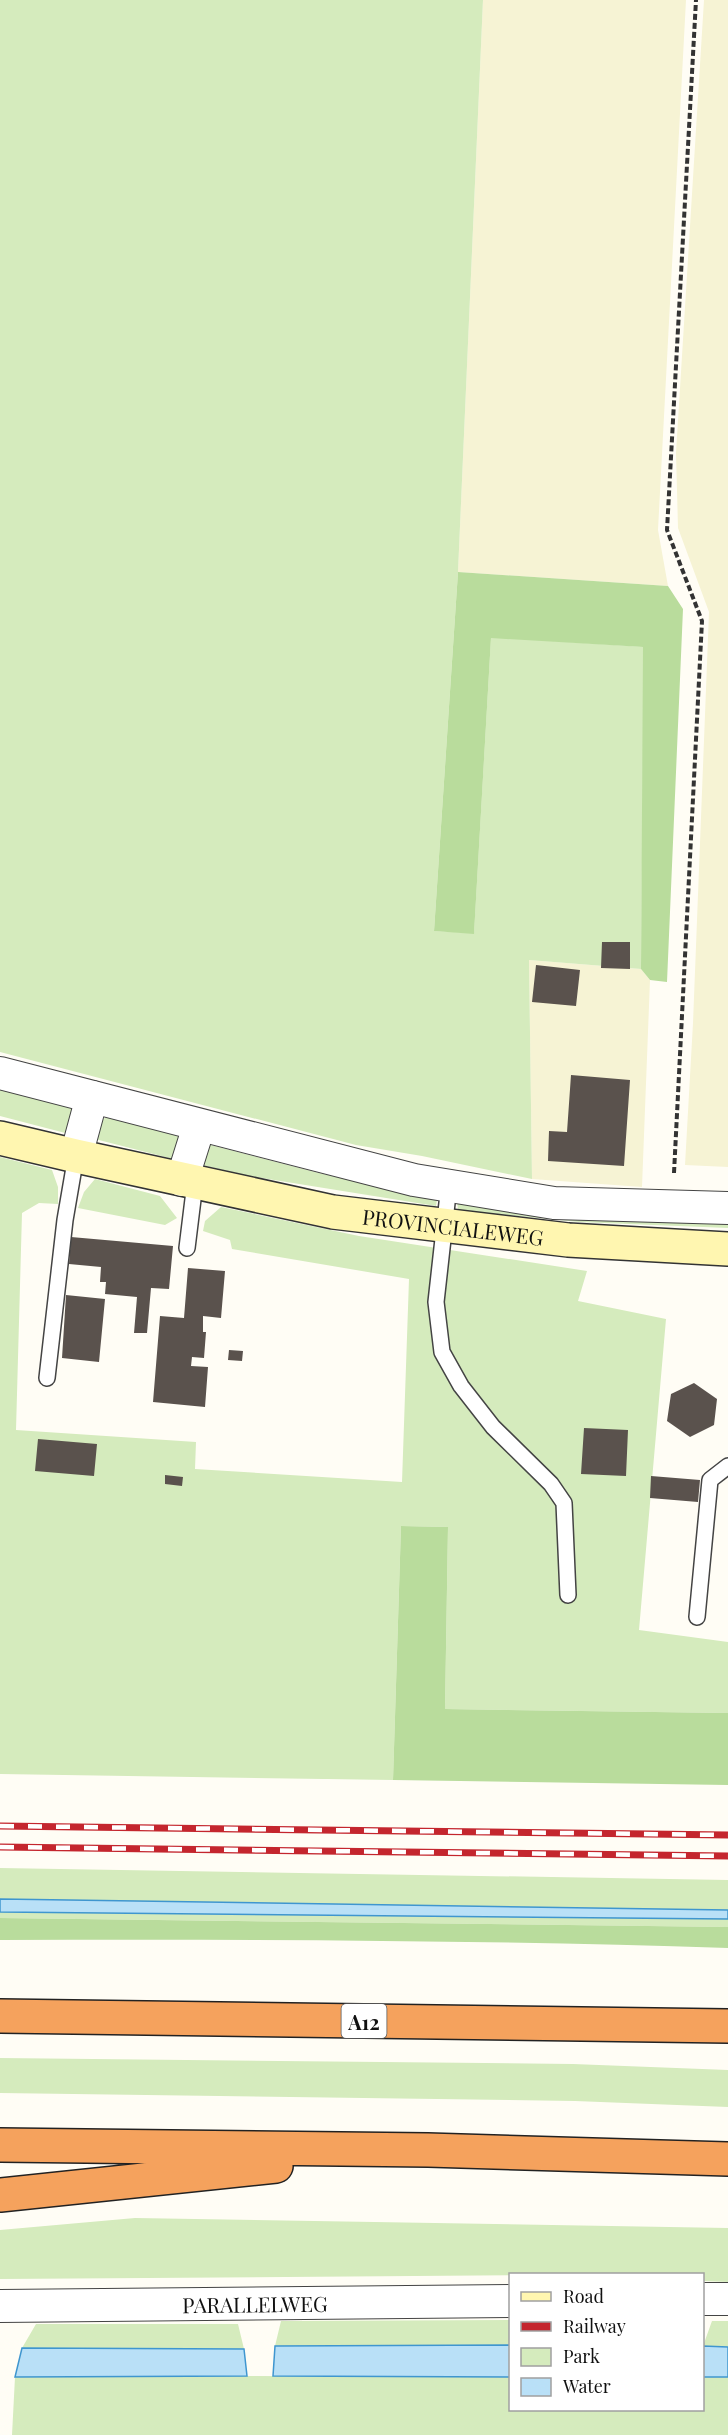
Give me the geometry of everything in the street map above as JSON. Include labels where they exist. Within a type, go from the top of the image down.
[{"type":"highway","name":"A12","points":[[0,2016],[728,2026]]},
{"type":"highway","points":[[0,2145],[428,2150],[728,2159]]},
{"type":"highway","points":[[0,2195],[428,2150]]},
{"type":"main road","name":"PROVINCIALEWEG","points":[[0,1138],[333,1212],[442,1227],[568,1240],[728,1249]]},
{"type":"street","name":"PROVINCIALEWEG","points":[[0,1073],[414,1180],[554,1203],[728,1208]]},
{"type":"street","points":[[76,1156],[92,1097]]},
{"type":"street","points":[[189,1181],[199,1125]]},
{"type":"street","points":[[704,2299],[728,2299]]},
{"type":"street","name":"PARALLELWEG","points":[[0,2306],[509,2301]]},
{"type":"lane","points":[[47,1378],[65,1220],[76,1156]]},
{"type":"lane","points":[[187,1248],[189,1181]]},
{"type":"lane","points":[[448,1185],[436,1302],[442,1352],[461,1386],[493,1427],[551,1484],[564,1503],[568,1595]]},
{"type":"lane","points":[[698,1617],[710,1480],[728,1466]]},
{"type":"path","points":[[673,1208],[702,621],[667,530],[696,0]]},
{"type":"shaded area","points":[[483,0],[686,0],[658,530],[668,586],[458,572]]},
{"type":"shaded area","points":[[704,0],[728,0],[728,1167],[685,1165],[693,1023],[709,612],[678,528],[676,453]]},
{"type":"shaded area","points":[[529,960],[641,969],[650,980],[642,1187],[532,1179]]},
{"type":"green space","points":[[0,0],[483,0],[458,572],[434,931],[474,933],[491,637],[644,647],[641,969],[529,960],[532,1179],[356,1145],[0,1052]]},
{"type":"green space","points":[[458,572],[668,586],[683,609],[667,982],[650,980],[641,969],[643,647],[491,638],[474,934],[434,931]]},
{"type":"green space","points":[[0,1087],[70,1103],[76,1122],[73,1135],[0,1116]]},
{"type":"green space","points":[[107,1116],[181,1136],[181,1161],[91,1138],[96,1126]]},
{"type":"green space","points":[[207,1144],[437,1200],[436,1206],[249,1176],[198,1164]]},
{"type":"green space","points":[[0,1157],[52,1170],[58,1187],[58,1204],[39,1203],[22,1213],[16,1430],[196,1442],[195,1469],[402,1482],[409,1279],[232,1249],[230,1240],[203,1231],[205,1221],[221,1207],[359,1236],[587,1271],[578,1301],[666,1319],[639,1630],[728,1642],[728,1713],[445,1709],[448,1527],[401,1526],[393,1780],[0,1774]]},
{"type":"green space","points":[[95,1179],[160,1196],[177,1218],[165,1225],[78,1208],[84,1192]]},
{"type":"green space","points":[[457,1202],[728,1223],[728,1228],[579,1222],[458,1210]]},
{"type":"green space","points":[[401,1526],[448,1527],[445,1709],[728,1713],[728,1785],[393,1780]]},
{"type":"green space","points":[[0,1868],[728,1880],[728,1927],[0,1918]]},
{"type":"green space","points":[[0,1918],[728,1927],[728,1948],[364,1941],[0,1940]]},
{"type":"green space","points":[[0,2058],[573,2064],[728,2070],[728,2107],[575,2101],[0,2093]]},
{"type":"green space","points":[[135,2218],[728,2228],[728,2282],[704,2281],[704,2273],[0,2279],[0,2230]]},
{"type":"green space","points":[[509,2320],[509,2345],[275,2346],[281,2321]]},
{"type":"green space","points":[[712,2321],[728,2321],[728,2347],[704,2346]]},
{"type":"green space","points":[[36,2324],[238,2324],[244,2349],[22,2348]]},
{"type":"green space","points":[[15,2377],[509,2377],[509,2411],[704,2411],[704,2377],[728,2377],[728,2435],[12,2435]]},
{"type":"water","points":[[0,1899],[728,1910],[728,1919],[0,1912]]},
{"type":"water","points":[[509,2345],[509,2377],[273,2376],[275,2346]]},
{"type":"water","points":[[704,2346],[728,2347],[728,2377],[704,2377]]},
{"type":"water","points":[[22,2348],[244,2349],[247,2376],[15,2377]]},
{"type":"building","points":[[602,942],[630,942],[630,969],[601,968]]},
{"type":"building","points":[[536,965],[580,970],[576,1006],[532,1002]]},
{"type":"building","points":[[571,1075],[630,1080],[624,1166],[548,1161],[549,1131],[567,1132]]},
{"type":"building","points":[[71,1237],[173,1246],[169,1289],[151,1288],[147,1333],[134,1333],[137,1297],[105,1294],[106,1282],[100,1282],[101,1267],[69,1264]]},
{"type":"building","points":[[188,1268],[225,1271],[221,1318],[203,1316],[203,1332],[206,1332],[204,1358],[192,1357],[191,1366],[208,1367],[205,1407],[153,1402],[160,1316],[184,1318]]},
{"type":"building","points":[[66,1295],[105,1299],[99,1362],[62,1358]]},
{"type":"building","points":[[229,1350],[243,1351],[242,1361],[228,1360]]},
{"type":"building","points":[[694,1383],[717,1399],[714,1425],[690,1437],[667,1421],[671,1394]]},
{"type":"building","points":[[584,1428],[628,1430],[626,1476],[581,1474]]},
{"type":"building","points":[[38,1439],[97,1444],[94,1476],[35,1471]]},
{"type":"building","points":[[165,1475],[183,1477],[182,1486],[165,1484]]},
{"type":"building","points":[[651,1476],[700,1480],[698,1502],[650,1498]]},
{"type":"railway","points":[[0,1826],[728,1835]]},
{"type":"railway","points":[[0,1847],[728,1856]]}]
